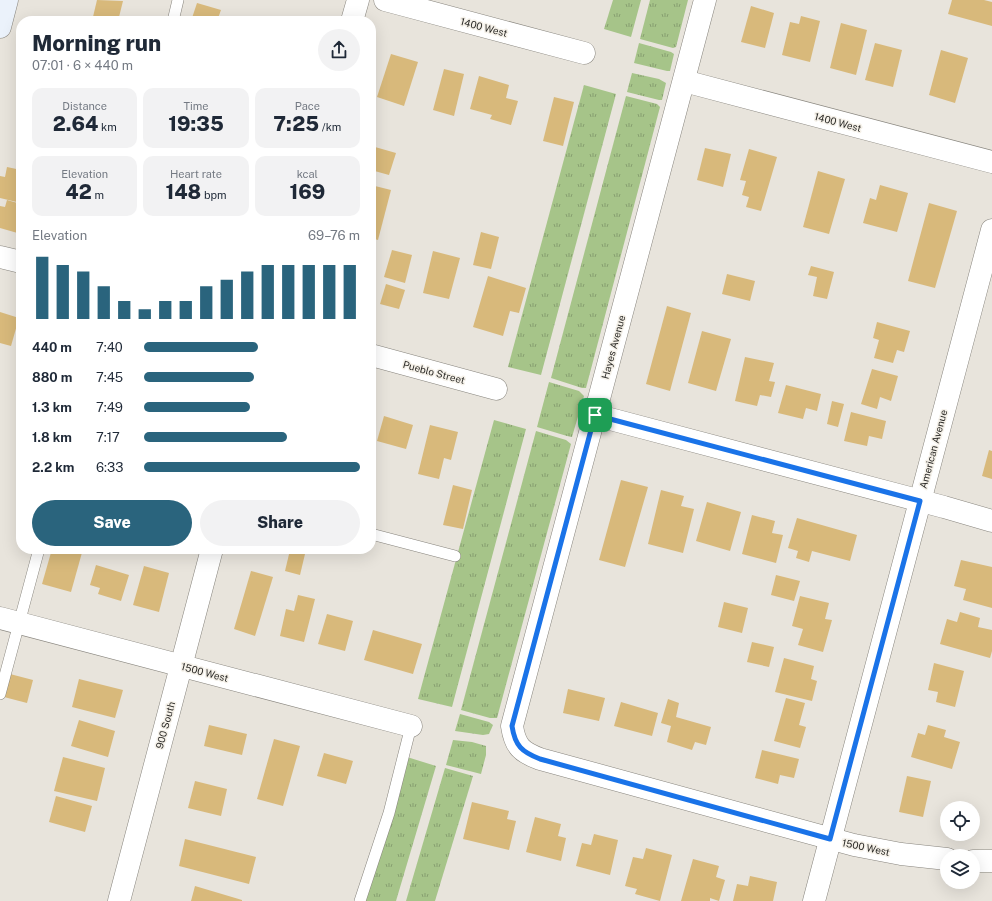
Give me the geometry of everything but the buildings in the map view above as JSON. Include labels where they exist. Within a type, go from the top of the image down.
[{"type":"street","points":[[0,27],[7,0]]},
{"type":"street","points":[[353,16],[358,0]]},
{"type":"street","name":"1400 West","points":[[385,0],[584,53]]},
{"type":"street","name":"Hayes Avenue","points":[[515,741],[512,726],[705,0]]},
{"type":"street","name":"1400 West","points":[[684,81],[992,162]]},
{"type":"street","name":"American Avenue","points":[[814,901],[992,230]]},
{"type":"street","points":[[0,257],[16,261]]},
{"type":"street","name":"Pueblo Street","points":[[376,357],[496,389]]},
{"type":"street","points":[[595,415],[992,521]]},
{"type":"street","name":"900 South","points":[[119,901],[211,554]]},
{"type":"street","name":"1500 West","points":[[10,620],[411,726]]},
{"type":"street","name":"1500 West","points":[[515,741],[530,755],[540,759],[830,839],[901,854],[940,858]]},
{"type":"street","points":[[980,861],[992,861]]},
{"type":"lane","points":[[174,16],[178,0]]},
{"type":"lane","points":[[376,535],[455,556]]},
{"type":"lane","points":[[0,694],[10,620],[37,554]]},
{"type":"lane","points":[[360,901],[389,813],[411,726]]},
{"type":"green space","points":[[613,0],[641,0],[631,37],[604,29]]},
{"type":"green space","points":[[650,0],[688,0],[676,47],[673,48],[640,39]]},
{"type":"green space","points":[[639,43],[674,54],[670,71],[634,63]]},
{"type":"green space","points":[[632,73],[659,79],[666,83],[662,100],[627,92]]},
{"type":"green space","points":[[584,85],[616,94],[541,375],[508,367]]},
{"type":"green space","points":[[626,96],[657,104],[660,107],[586,388],[582,388],[551,378]]},
{"type":"green space","points":[[549,382],[579,391],[584,396],[572,437],[537,427]]},
{"type":"green space","points":[[494,420],[526,429],[452,707],[418,699]]},
{"type":"green space","points":[[536,431],[566,440],[571,444],[497,718],[490,718],[461,710]]},
{"type":"green space","points":[[460,714],[489,722],[493,725],[489,734],[483,735],[455,731]]},
{"type":"green space","points":[[453,740],[472,742],[486,746],[486,755],[481,774],[446,765]]},
{"type":"green space","points":[[407,757],[436,766],[396,901],[362,901]]},
{"type":"green space","points":[[445,768],[473,776],[435,901],[406,901]]},
{"type":"route","points":[[595,415],[920,501],[830,839],[540,759],[530,755],[515,741],[512,726],[595,415]]}]
